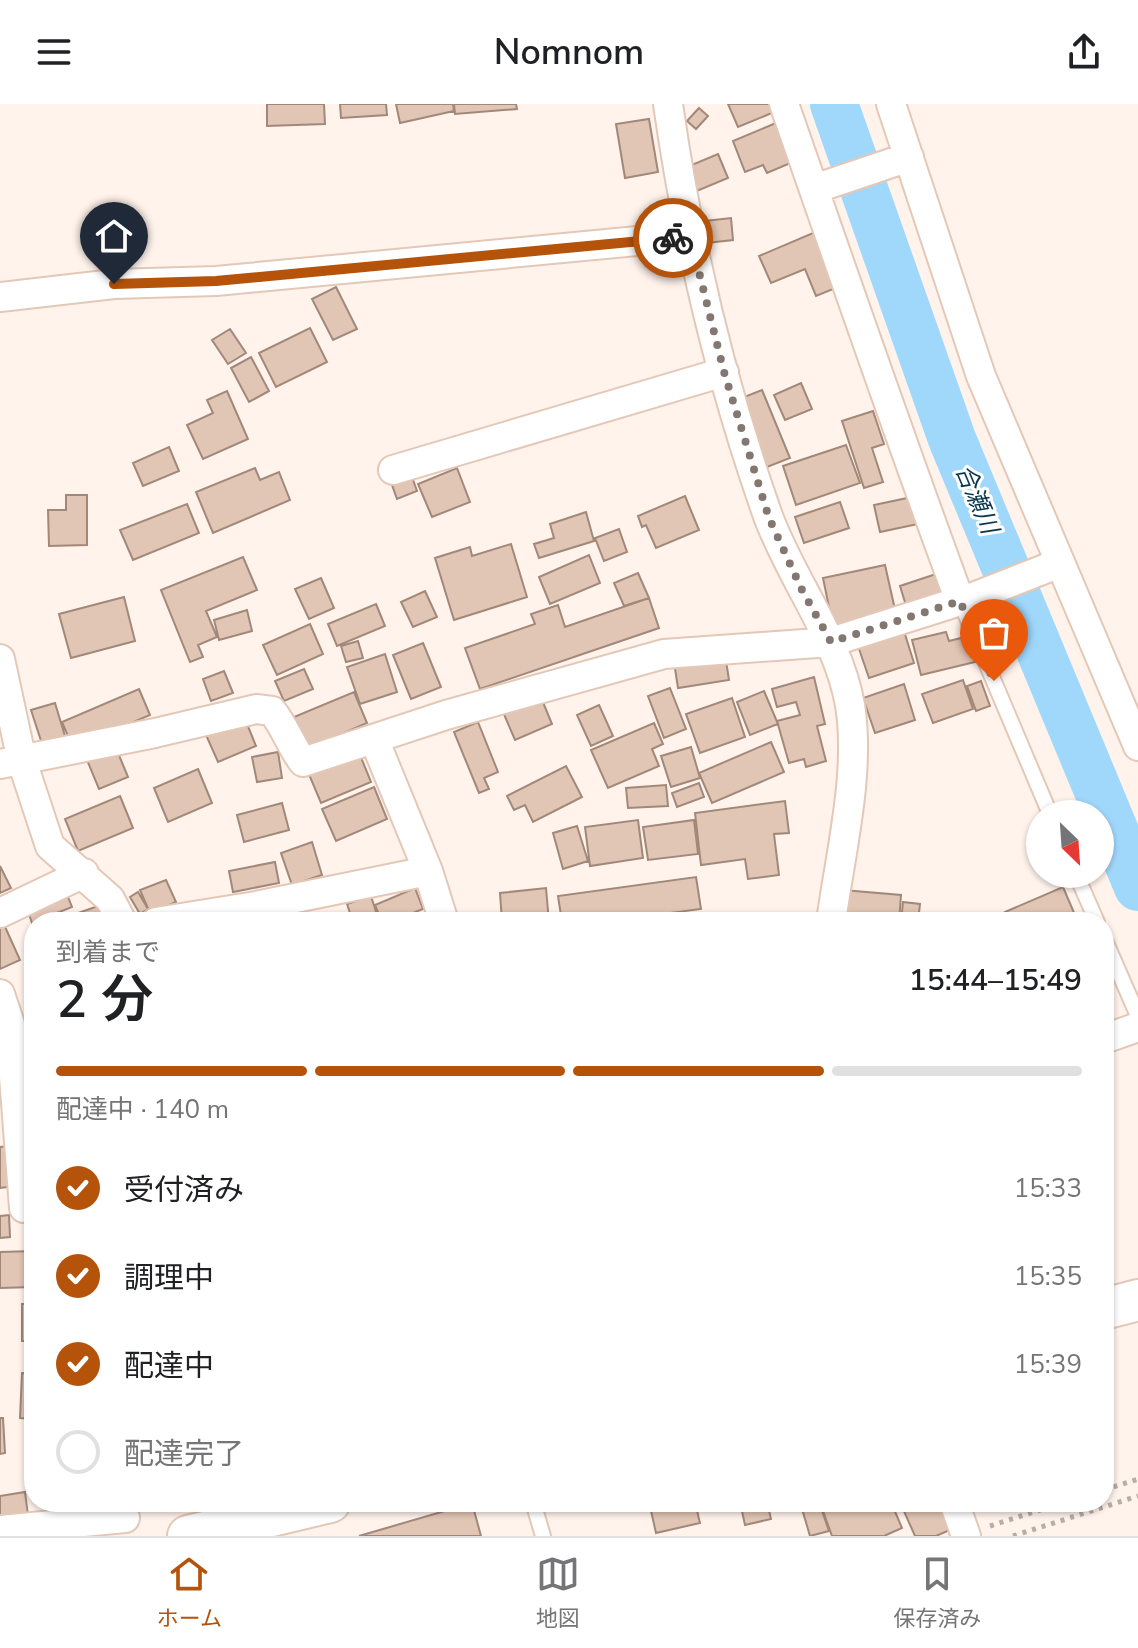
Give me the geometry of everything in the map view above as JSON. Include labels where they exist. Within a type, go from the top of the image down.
[{"type":"main road","points":[[1114,1306],[1138,1300]]},
{"type":"main road","points":[[188,1536],[288,1512]]},
{"type":"street","points":[[668,104],[690,236],[724,372],[769,518],[802,590],[831,642],[849,704],[854,757],[832,912]]},
{"type":"street","points":[[784,104],[890,413],[968,599]]},
{"type":"street","points":[[891,104],[981,376],[1052,567],[1138,746]]},
{"type":"street","points":[[814,189],[909,157]]},
{"type":"street","points":[[0,297],[114,284],[246,278],[690,236]]},
{"type":"street","points":[[393,470],[724,372]]},
{"type":"street","points":[[11,762],[256,709],[272,711],[303,762],[446,715],[664,654],[831,642],[968,599],[1052,567]]},
{"type":"street","points":[[0,659],[11,762],[50,846],[84,873],[110,899],[117,912]]},
{"type":"street","points":[[374,739],[428,871],[441,912]]},
{"type":"street","points":[[265,912],[428,871]]},
{"type":"street","points":[[0,913],[84,873]]},
{"type":"street","points":[[0,994],[10,1024],[19,1208]]},
{"type":"street","points":[[1114,1035],[1138,1027]]},
{"type":"street","points":[[957,1512],[965,1535]]},
{"type":"street","points":[[0,1530],[126,1519]]},
{"type":"lane","points":[[968,599],[1045,800]]},
{"type":"lane","points":[[1082,888],[1093,912]]},
{"type":"lane","points":[[1114,961],[1138,1016]]},
{"type":"lane","points":[[536,1512],[543,1536]]},
{"type":"path","points":[[1114,1487],[1138,1479]]},
{"type":"path","points":[[1114,1504],[1138,1496]]},
{"type":"path","points":[[965,1535],[1035,1512]]},
{"type":"path","points":[[1013,1536],[1088,1512]]},
{"type":"building","points":[[267,104],[324,104],[325,124],[267,126]]},
{"type":"building","points":[[340,104],[386,104],[387,115],[341,118]]},
{"type":"building","points":[[396,104],[453,104],[454,111],[400,123]]},
{"type":"building","points":[[454,104],[516,104],[517,109],[455,114]]},
{"type":"building","points":[[728,104],[776,104],[779,110],[738,127]]},
{"type":"building","points":[[699,108],[708,116],[696,129],[687,121]]},
{"type":"building","points":[[649,119],[658,172],[625,178],[616,124]]},
{"type":"building","points":[[783,120],[800,159],[767,173],[763,165],[745,172],[733,141]]},
{"type":"building","points":[[718,154],[728,178],[692,193],[682,169]]},
{"type":"building","points":[[731,218],[733,240],[707,243],[705,221]]},
{"type":"building","points":[[820,230],[843,285],[816,296],[805,269],[771,283],[759,256]]},
{"type":"building","points":[[336,287],[357,329],[333,340],[312,299]]},
{"type":"building","points":[[310,328],[327,362],[276,387],[259,353]]},
{"type":"building","points":[[230,329],[246,353],[228,364],[212,340]]},
{"type":"building","points":[[251,357],[269,391],[249,402],[231,368]]},
{"type":"building","points":[[801,383],[812,409],[785,420],[774,395]]},
{"type":"building","points":[[762,390],[790,458],[767,467],[739,399]]},
{"type":"building","points":[[227,391],[248,439],[203,459],[187,425],[213,413],[207,400]]},
{"type":"building","points":[[873,411],[884,444],[872,448],[883,482],[864,488],[842,421]]},
{"type":"building","points":[[846,445],[860,483],[796,505],[783,466]]},
{"type":"building","points":[[169,447],[179,471],[143,486],[133,463]]},
{"type":"building","points":[[255,468],[260,480],[279,472],[290,500],[213,533],[196,492]]},
{"type":"building","points":[[457,468],[470,502],[432,517],[418,484]]},
{"type":"building","points":[[412,477],[417,491],[397,499],[392,485]]},
{"type":"building","points":[[66,495],[87,495],[87,545],[49,546],[48,510],[66,510]]},
{"type":"building","points":[[685,496],[699,530],[656,548],[646,525],[642,527],[638,516]]},
{"type":"building","points":[[912,497],[918,524],[880,532],[874,505]]},
{"type":"building","points":[[840,502],[849,528],[804,543],[795,517]]},
{"type":"building","points":[[187,504],[199,533],[133,560],[120,530]]},
{"type":"building","points":[[586,512],[594,541],[539,558],[534,544],[554,538],[550,524]]},
{"type":"building","points":[[619,529],[627,552],[604,561],[595,538]]},
{"type":"building","points":[[511,544],[527,597],[454,620],[435,558],[470,547],[472,556]]},
{"type":"building","points":[[589,555],[600,583],[550,604],[539,577]]},
{"type":"building","points":[[243,557],[257,590],[206,611],[217,637],[198,645],[203,657],[190,662],[161,590]]},
{"type":"building","points":[[885,565],[896,614],[833,627],[823,578]]},
{"type":"building","points":[[945,571],[953,597],[908,612],[900,586]]},
{"type":"building","points":[[638,573],[649,598],[624,606],[614,583]]},
{"type":"building","points":[[321,578],[334,608],[309,619],[295,589]]},
{"type":"building","points":[[425,591],[437,617],[413,627],[401,602]]},
{"type":"building","points":[[124,597],[135,641],[71,658],[59,614]]},
{"type":"building","points":[[649,598],[659,628],[480,689],[465,648],[535,624],[531,614],[558,605],[565,627]]},
{"type":"building","points":[[376,604],[385,626],[337,646],[328,624]]},
{"type":"building","points":[[247,610],[252,631],[219,640],[214,620]]},
{"type":"building","points":[[310,624],[323,654],[277,675],[263,645]]},
{"type":"building","points":[[904,631],[914,663],[869,678],[858,646]]},
{"type":"building","points":[[946,632],[949,641],[969,636],[975,662],[921,675],[912,640]]},
{"type":"building","points":[[358,641],[363,658],[346,662],[341,646]]},
{"type":"building","points":[[423,643],[441,687],[411,699],[393,655]]},
{"type":"building","points":[[385,654],[397,692],[360,704],[347,667]]},
{"type":"building","points":[[725,654],[729,680],[678,688],[674,662]]},
{"type":"building","points":[[304,669],[313,689],[284,701],[275,681]]},
{"type":"building","points":[[224,671],[233,693],[211,701],[203,679]]},
{"type":"building","points":[[814,677],[825,724],[817,726],[826,761],[806,767],[804,759],[789,763],[777,721],[800,715],[796,702],[777,707],[772,689]]},
{"type":"building","points":[[963,680],[973,709],[933,723],[922,694]]},
{"type":"building","points":[[981,681],[990,706],[976,711],[967,686]]},
{"type":"building","points":[[904,684],[915,720],[875,733],[863,698]]},
{"type":"building","points":[[670,688],[686,729],[664,738],[648,696]]},
{"type":"building","points":[[139,689],[150,715],[73,748],[62,722]]},
{"type":"building","points":[[764,691],[778,724],[750,735],[737,702]]},
{"type":"building","points":[[354,692],[367,723],[307,749],[294,717]]},
{"type":"building","points":[[540,695],[552,724],[515,740],[503,712]]},
{"type":"building","points":[[732,698],[745,737],[700,753],[686,714]]},
{"type":"building","points":[[55,703],[68,746],[45,753],[31,710]]},
{"type":"building","points":[[599,705],[613,736],[591,746],[577,715]]},
{"type":"building","points":[[245,719],[256,746],[218,762],[206,735]]},
{"type":"building","points":[[478,722],[498,772],[484,778],[489,789],[479,793],[454,732]]},
{"type":"building","points":[[654,723],[663,744],[652,749],[659,766],[608,788],[591,750]]},
{"type":"building","points":[[771,742],[784,772],[712,803],[699,773]]},
{"type":"building","points":[[691,747],[700,778],[671,787],[661,756]]},
{"type":"building","points":[[116,748],[128,777],[99,789],[87,760]]},
{"type":"building","points":[[358,750],[371,782],[321,803],[308,772]]},
{"type":"building","points":[[278,752],[282,778],[257,782],[252,757]]},
{"type":"building","points":[[566,766],[582,797],[533,822],[525,805],[514,810],[507,796]]},
{"type":"building","points":[[198,769],[212,803],[168,822],[154,788]]},
{"type":"building","points":[[699,783],[704,797],[677,807],[672,793]]},
{"type":"building","points":[[666,785],[668,806],[628,808],[626,788]]},
{"type":"building","points":[[374,787],[387,819],[336,841],[322,809]]},
{"type":"building","points":[[120,796],[133,828],[78,851],[65,819]]},
{"type":"building","points":[[785,801],[789,833],[774,834],[779,875],[748,879],[745,859],[701,865],[695,813]]},
{"type":"building","points":[[282,803],[289,830],[244,842],[237,815]]},
{"type":"building","points":[[638,820],[643,858],[590,866],[585,827]]},
{"type":"building","points":[[694,820],[698,854],[648,860],[643,827]]},
{"type":"building","points":[[577,826],[588,861],[563,869],[553,833]]},
{"type":"building","points":[[312,842],[322,875],[292,885],[281,853]]},
{"type":"building","points":[[275,862],[279,883],[233,892],[229,871]]},
{"type":"building","points":[[0,866],[11,888],[0,893]]},
{"type":"building","points":[[696,877],[701,909],[678,912],[560,912],[558,896]]},
{"type":"building","points":[[166,880],[176,902],[150,912],[140,890]]},
{"type":"building","points":[[64,887],[72,907],[60,912],[28,912],[25,903]]},
{"type":"building","points":[[415,888],[423,909],[416,912],[378,912],[375,905]]},
{"type":"building","points":[[546,888],[548,912],[501,912],[500,893]]},
{"type":"building","points":[[1063,888],[1074,912],[1005,912]]},
{"type":"building","points":[[843,890],[901,895],[900,912],[841,912]]},
{"type":"building","points":[[138,892],[148,909],[139,912],[130,897]]},
{"type":"building","points":[[371,896],[376,912],[350,912],[347,904]]},
{"type":"building","points":[[903,902],[920,904],[919,912],[902,912]]},
{"type":"building","points":[[101,905],[103,912],[81,912]]},
{"type":"building","points":[[0,921],[20,960],[0,969]]},
{"type":"building","points":[[17,1017],[24,1017],[24,1064],[19,1064]]},
{"type":"building","points":[[19,1084],[24,1084],[23,1153]]},
{"type":"building","points":[[8,1146],[15,1186],[0,1188],[0,1147]]},
{"type":"building","points":[[9,1215],[10,1237],[0,1238],[0,1216]]},
{"type":"building","points":[[24,1251],[24,1287],[0,1288],[0,1252]]},
{"type":"building","points":[[22,1304],[24,1304],[24,1341]]},
{"type":"building","points":[[22,1373],[24,1418],[20,1418]]},
{"type":"building","points":[[0,1418],[3,1418],[5,1453],[0,1454]]},
{"type":"building","points":[[24,1492],[24,1512],[28,1512],[29,1523],[0,1527],[0,1496]]},
{"type":"building","points":[[55,1512],[92,1512],[58,1522]]},
{"type":"building","points":[[441,1512],[474,1512],[481,1536],[359,1536]]},
{"type":"building","points":[[651,1512],[697,1512],[700,1523],[656,1533]]},
{"type":"building","points":[[742,1512],[769,1512],[771,1519],[745,1525]]},
{"type":"building","points":[[803,1512],[822,1512],[829,1531],[810,1536]]},
{"type":"building","points":[[823,1512],[895,1512],[902,1528],[884,1536],[832,1536]]},
{"type":"building","points":[[904,1512],[943,1512],[950,1530],[936,1536],[915,1536]]},
{"type":"waterway","name":"合瀬川","points":[[834,104],[952,439],[1138,887]]},
{"type":"way so far","points":[[673,238],[690,236],[724,372],[769,518],[802,590],[831,642],[960,601],[994,681]]},
{"type":"route","points":[[114,284],[216,281],[673,238]]}]
